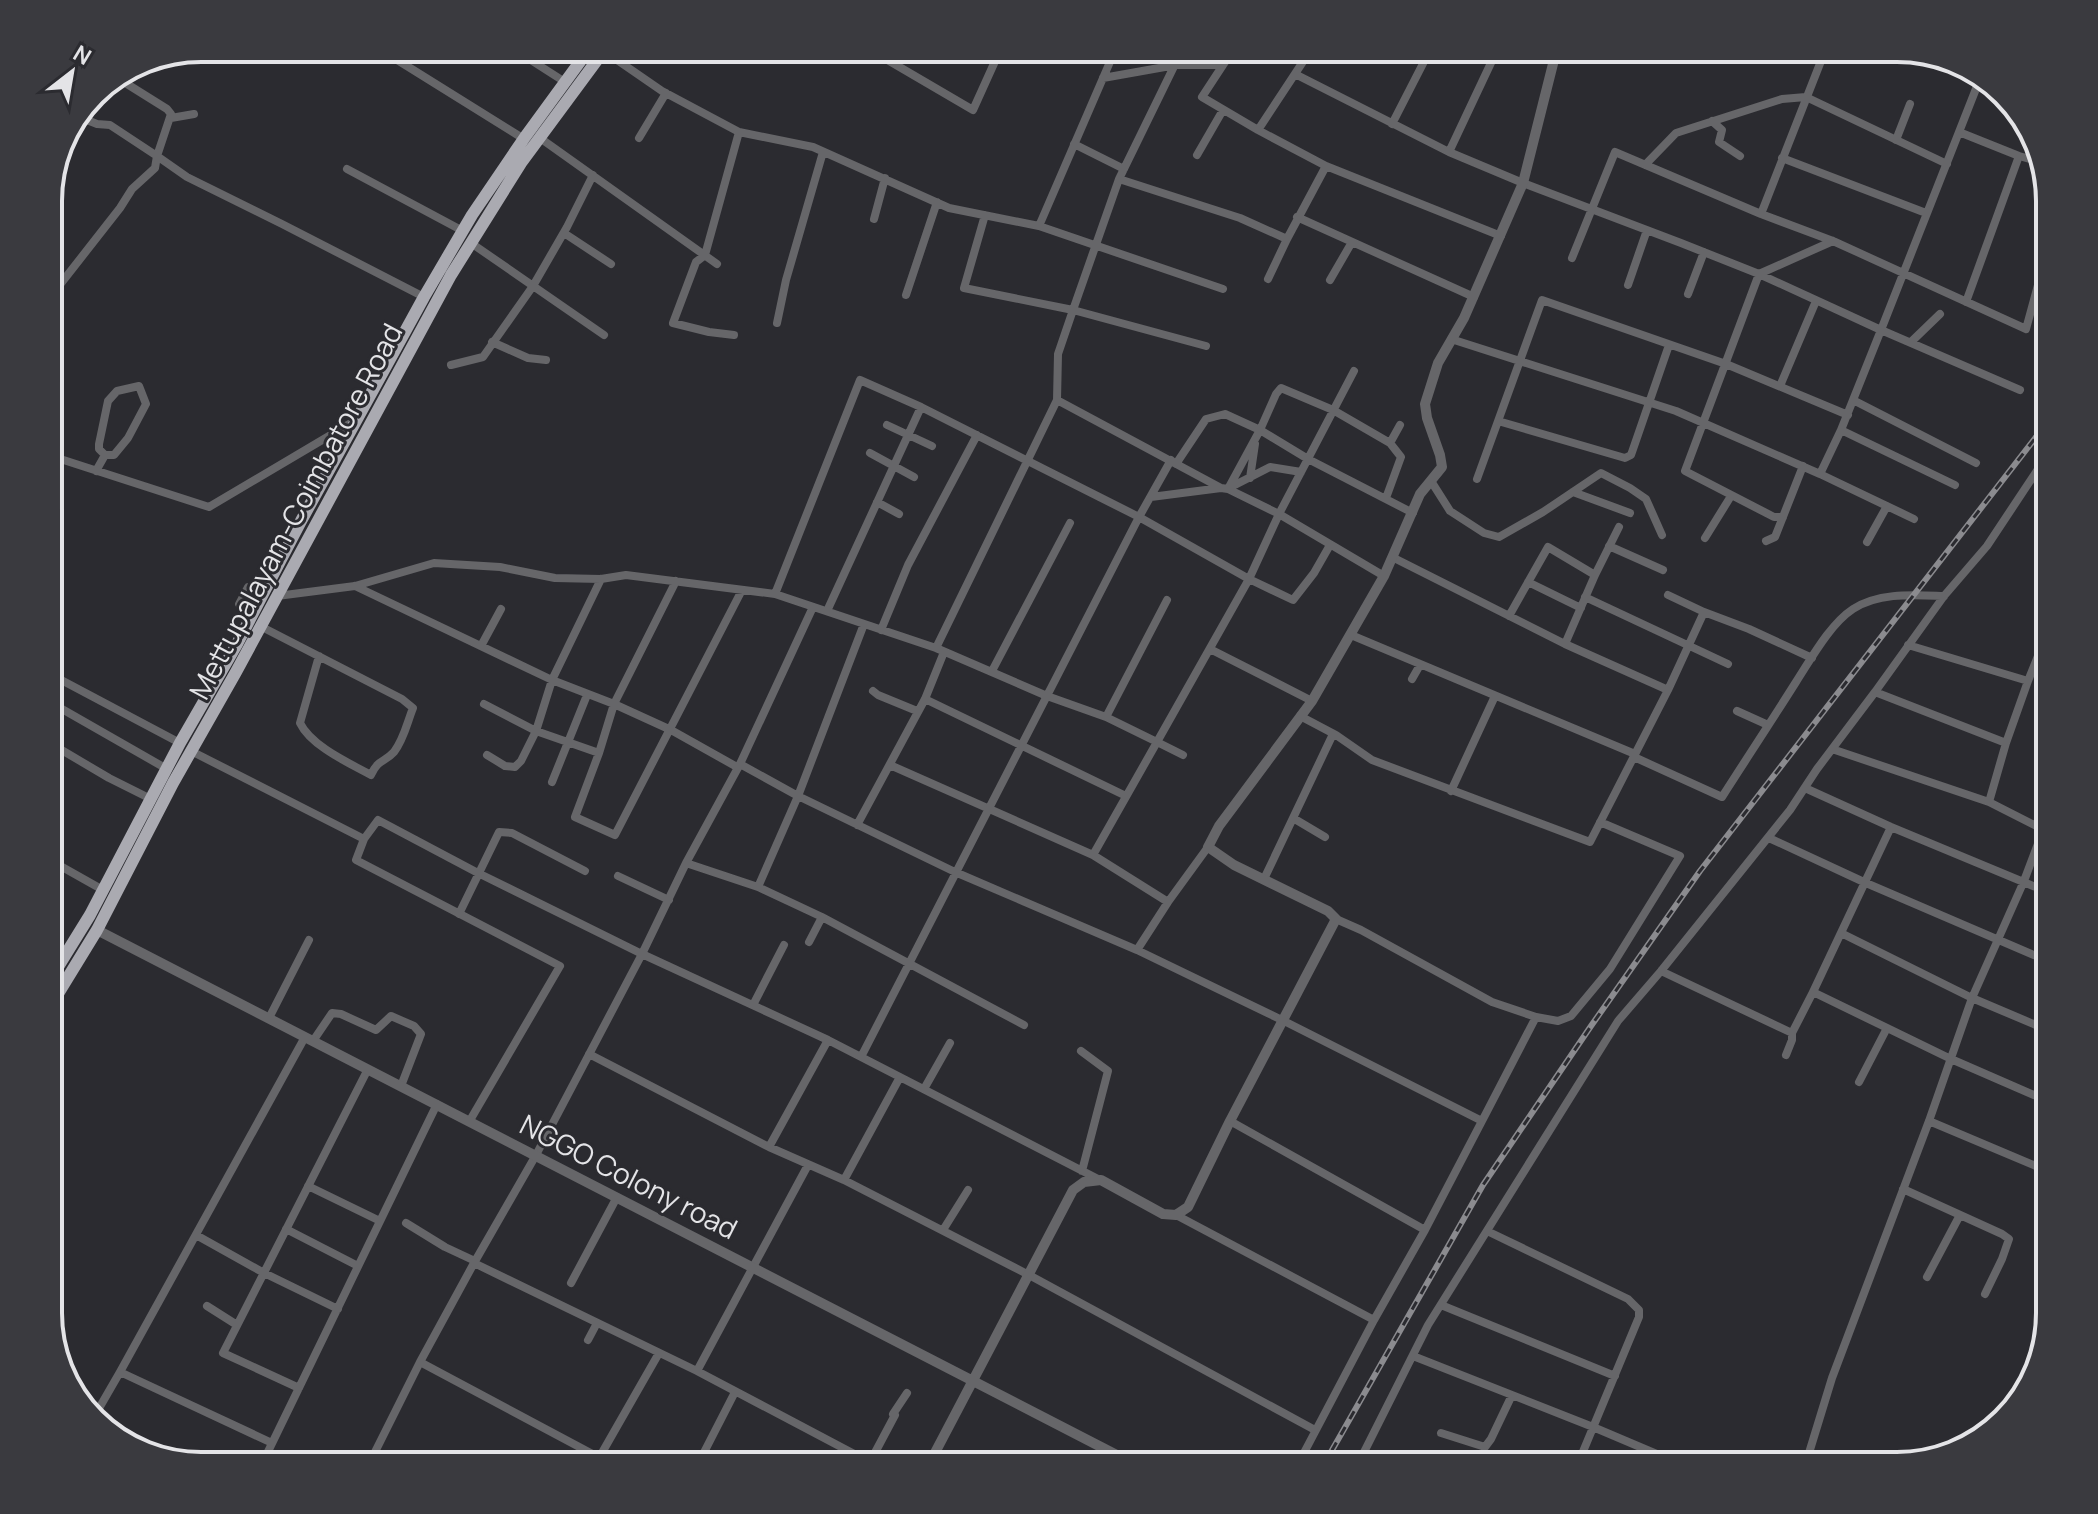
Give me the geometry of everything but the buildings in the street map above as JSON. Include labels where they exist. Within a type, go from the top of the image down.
[{"type":"highway","points":[[532,139],[580,62]]},
{"type":"highway","name":"Mettupalayam-Coimbatore Road","points":[[62,983],[191,751],[255,622],[353,440],[471,243],[516,160],[594,62]]},
{"type":"highway","points":[[353,440],[357,420],[424,297],[463,231],[516,160]]},
{"type":"highway","points":[[62,962],[91,927],[103,890],[180,743],[255,622]]},
{"type":"street","points":[[402,62],[593,175],[717,264]]},
{"type":"street","points":[[534,62],[565,82]]},
{"type":"street","points":[[623,62],[666,93],[739,132],[813,147],[949,208],[1039,226],[1223,289]]},
{"type":"street","points":[[891,62],[973,110],[995,62]]},
{"type":"street","points":[[1039,226],[1109,62]]},
{"type":"street","points":[[857,825],[925,699],[940,650],[1057,400],[1058,354],[1119,179],[1177,62]]},
{"type":"street","points":[[1225,62],[1202,97],[1326,166],[1501,236]]},
{"type":"street","points":[[1258,130],[1303,62]]},
{"type":"street","points":[[1392,124],[1424,62]]},
{"type":"street","points":[[1449,152],[1491,62]]},
{"type":"street","points":[[1137,950],[1208,847],[1219,826],[1312,701],[1384,576],[1420,494],[1442,467],[1425,404],[1438,363],[1474,297],[1523,183],[1553,62]]},
{"type":"street","points":[[1761,214],[1821,62]]},
{"type":"street","points":[[1103,78],[1176,65],[1223,65]]},
{"type":"street","points":[[1295,74],[1449,152],[1759,274],[2020,390]]},
{"type":"street","points":[[62,282],[132,189],[155,168],[171,114],[127,84]]},
{"type":"street","points":[[1820,474],[1848,415],[1976,88]]},
{"type":"street","points":[[639,138],[666,93]]},
{"type":"street","points":[[1645,165],[1676,133],[1782,99],[1806,97],[1947,164]]},
{"type":"street","points":[[1896,140],[1910,104]]},
{"type":"street","points":[[1197,155],[1223,110]]},
{"type":"street","points":[[171,118],[194,114]]},
{"type":"street","points":[[88,120],[110,125],[187,177],[424,297]]},
{"type":"street","points":[[1712,121],[1722,130],[1719,142],[1740,156]]},
{"type":"street","points":[[665,330],[673,323],[696,262],[705,255],[739,132]]},
{"type":"street","points":[[1959,132],[2029,159]]},
{"type":"street","points":[[1074,144],[1124,169]]},
{"type":"street","points":[[777,323],[823,152]]},
{"type":"street","points":[[1572,258],[1615,152],[1833,241],[2026,329],[2036,292]]},
{"type":"street","points":[[1966,302],[2019,156]]},
{"type":"street","points":[[1782,158],[1926,213]]},
{"type":"street","points":[[1268,279],[1297,217],[1326,166]]},
{"type":"street","points":[[347,169],[463,231]]},
{"type":"street","points":[[451,365],[483,357],[533,286],[593,175]]},
{"type":"street","points":[[874,219],[885,178]]},
{"type":"street","points":[[1119,179],[1240,218],[1287,239]]},
{"type":"street","points":[[906,295],[937,202]]},
{"type":"street","points":[[985,215],[964,288],[1073,310],[1206,346]]},
{"type":"street","points":[[1297,217],[1474,297]]},
{"type":"street","points":[[1628,285],[1647,230]]},
{"type":"street","points":[[1806,231],[1806,253]]},
{"type":"street","points":[[564,233],[611,264]]},
{"type":"street","points":[[1783,517],[1774,517],[1685,471],[1759,274],[1833,241]]},
{"type":"street","points":[[1330,280],[1352,242]]},
{"type":"street","points":[[471,243],[604,335]]},
{"type":"street","points":[[1688,294],[1704,252]]},
{"type":"street","points":[[1477,479],[1542,300],[1726,364],[1848,415]]},
{"type":"street","points":[[1780,386],[1816,301]]},
{"type":"street","points":[[1911,342],[1940,314]]},
{"type":"street","points":[[673,323],[734,335]]},
{"type":"street","points":[[1451,339],[1704,422],[1914,519]]},
{"type":"street","points":[[492,342],[528,358],[546,360]]},
{"type":"street","points":[[1498,421],[1625,458],[1631,455],[1669,345]]},
{"type":"street","points":[[1093,855],[1249,579],[1279,514],[1354,371]]},
{"type":"street","points":[[775,594],[860,380],[921,407],[1139,517],[1293,600],[1330,545]]},
{"type":"street","points":[[139,386],[146,404],[128,438],[114,455],[105,455],[99,444],[108,401],[117,391],[139,386]]},
{"type":"street","points":[[1225,488],[1258,434],[1281,388],[1333,410],[1390,443],[1401,457],[1386,498]]},
{"type":"street","points":[[1057,400],[1279,514],[1384,576]]},
{"type":"street","points":[[1853,400],[1976,463]]},
{"type":"street","points":[[827,611],[921,407]]},
{"type":"street","points":[[861,1057],[1139,517],[1206,419],[1225,414],[1413,513]]},
{"type":"street","points":[[62,460],[209,507],[357,420]]},
{"type":"street","points":[[887,425],[932,446]]},
{"type":"street","points":[[1390,443],[1400,425]]},
{"type":"street","points":[[1841,430],[1955,485]]},
{"type":"street","points":[[1250,478],[1258,434]]},
{"type":"street","points":[[881,630],[908,565],[977,435]]},
{"type":"street","points":[[870,453],[914,477]]},
{"type":"street","points":[[96,471],[105,455]]},
{"type":"street","points":[[1766,541],[1775,537],[1803,466]]},
{"type":"street","points":[[1151,497],[1225,488],[1270,467],[1301,472]]},
{"type":"street","points":[[1364,1452],[1441,1305],[1618,1021],[1769,838],[1944,596],[1987,546],[2036,472]]},
{"type":"street","points":[[1431,481],[1450,511],[1493,537],[1505,535],[1601,473],[1646,499],[1662,535]]},
{"type":"street","points":[[1573,492],[1630,513]]},
{"type":"street","points":[[1705,538],[1731,496]]},
{"type":"street","points":[[877,502],[899,514]]},
{"type":"street","points":[[1867,542],[1887,506]]},
{"type":"street","points":[[992,671],[1070,523]]},
{"type":"street","points":[[1565,644],[1619,527]]},
{"type":"street","points":[[1609,546],[1663,570]]},
{"type":"street","points":[[1509,616],[1548,547],[1595,575]]},
{"type":"street","points":[[1392,557],[1565,644],[1668,690]]},
{"type":"street","points":[[319,656],[300,723],[305,733],[341,759],[371,775],[376,764],[395,750],[404,737],[413,708],[402,699],[255,622],[239,604],[248,587],[272,592],[355,586],[434,563],[500,567],[555,578],[601,579],[626,575],[775,594],[940,650],[1047,696],[1106,717],[1183,755]]},
{"type":"street","points":[[487,755],[505,766],[515,767],[521,761],[536,731],[552,680],[601,579]]},
{"type":"street","points":[[676,581],[614,704],[575,817],[615,835],[742,590]]},
{"type":"street","points":[[1528,582],[1581,608]]},
{"type":"street","points":[[355,586],[552,680],[671,730],[955,872],[1137,950],[1482,1121]]},
{"type":"street","points":[[1668,595],[1812,658]]},
{"type":"street","points":[[1351,635],[1722,797],[1812,658],[1842,618],[1870,601],[1900,595],[1944,596]]},
{"type":"street","points":[[1585,597],[1728,664]]},
{"type":"street","points":[[1106,717],[1167,600]]},
{"type":"street","points":[[375,1452],[420,1362],[536,1155],[642,954],[738,766],[813,607]]},
{"type":"street","points":[[481,646],[501,609]]},
{"type":"street","points":[[1300,716],[1372,760],[1590,842],[1704,612]]},
{"type":"street","points":[[758,887],[798,796],[864,624]]},
{"type":"street","points":[[1908,645],[2028,681]]},
{"type":"street","points":[[1210,649],[1312,701]]},
{"type":"street","points":[[1989,802],[2006,743],[2036,662]]},
{"type":"street","points":[[1412,679],[1420,665]]},
{"type":"street","points":[[62,680],[180,743]]},
{"type":"street","points":[[873,691],[917,711]]},
{"type":"street","points":[[1875,692],[2006,743]]},
{"type":"street","points":[[552,782],[587,695]]},
{"type":"street","points":[[1451,791],[1495,696]]},
{"type":"street","points":[[925,699],[1126,796]]},
{"type":"street","points":[[484,704],[536,731],[599,753]]},
{"type":"street","points":[[62,709],[167,769]]},
{"type":"street","points":[[1737,711],[1768,725]]},
{"type":"street","points":[[1264,879],[1333,734]]},
{"type":"street","points":[[1832,749],[1989,802],[2036,826]]},
{"type":"street","points":[[62,750],[151,799]]},
{"type":"street","points":[[191,751],[364,839]]},
{"type":"street","points":[[890,765],[1093,855],[1168,902]]},
{"type":"street","points":[[1805,788],[2036,887]]},
{"type":"street","points":[[1293,818],[1325,837]]},
{"type":"street","points":[[469,1122],[560,966],[356,860],[364,839],[378,820],[642,954],[828,1040],[1163,1214],[1176,1215],[1374,1320]]},
{"type":"street","points":[[1208,847],[1234,865],[1328,911],[1336,919],[1492,1002],[1558,1021],[1571,1016],[1610,969],[1680,856],[1600,822]]},
{"type":"street","points":[[1786,1055],[1792,1033],[1891,827]]},
{"type":"street","points":[[459,914],[499,832],[512,833],[585,871]]},
{"type":"street","points":[[1769,838],[2036,956]]},
{"type":"street","points":[[1809,1452],[1832,1378],[1972,998],[2036,855]]},
{"type":"street","points":[[686,863],[758,887],[822,917],[1024,1025]]},
{"type":"street","points":[[62,867],[103,890]]},
{"type":"street","points":[[618,876],[669,900]]},
{"type":"street","points":[[809,942],[822,917]]},
{"type":"street","points":[[1176,1215],[1188,1207],[1336,919]]},
{"type":"street","name":"NGGO Colony road","points":[[91,927],[1111,1452]]},
{"type":"street","points":[[1841,933],[1972,998],[2036,1025]]},
{"type":"street","points":[[269,1018],[309,940]]},
{"type":"street","points":[[753,1005],[784,945]]},
{"type":"street","points":[[1661,971],[1792,1033]]},
{"type":"street","points":[[1813,992],[1951,1059],[2036,1096]]},
{"type":"street","points":[[99,1408],[309,1039],[332,1013],[376,1030],[391,1016],[414,1026],[421,1034],[401,1086]]},
{"type":"street","points":[[1304,1452],[1536,1017]]},
{"type":"street","points":[[1859,1082],[1887,1028]]},
{"type":"street","points":[[769,1147],[828,1040]]},
{"type":"street","points":[[924,1089],[950,1043]]},
{"type":"street","points":[[1081,1051],[1108,1071],[1082,1171]]},
{"type":"street","points":[[589,1054],[769,1147],[844,1180],[943,1230],[1315,1430]]},
{"type":"street","points":[[299,1388],[223,1353],[368,1069]]},
{"type":"street","points":[[844,1180],[900,1077]]},
{"type":"street","points":[[268,1452],[437,1104]]},
{"type":"street","points":[[1230,1121],[1425,1230]]},
{"type":"street","points":[[1929,1121],[2036,1166]]},
{"type":"street","points":[[697,1371],[808,1165]]},
{"type":"street","points":[[936,1452],[1073,1190],[1084,1182],[1101,1180]]},
{"type":"street","points":[[308,1186],[380,1221]]},
{"type":"street","points":[[1903,1189],[2009,1239],[1985,1294]]},
{"type":"street","points":[[943,1230],[968,1190]]},
{"type":"street","points":[[571,1283],[617,1197]]},
{"type":"street","points":[[1927,1277],[1960,1215]]},
{"type":"street","points":[[406,1223],[474,1262],[697,1371],[851,1452]]},
{"type":"street","points":[[286,1229],[358,1266]]},
{"type":"street","points":[[1487,1231],[1628,1299],[1639,1310],[1639,1317],[1583,1452]]},
{"type":"street","points":[[196,1235],[338,1309]]},
{"type":"street","points":[[1441,1305],[1615,1376]]},
{"type":"street","points":[[207,1306],[237,1325]]},
{"type":"street","points":[[588,1340],[597,1323]]},
{"type":"street","points":[[602,1452],[659,1353]]},
{"type":"street","points":[[1413,1356],[1652,1452]]},
{"type":"street","points":[[420,1362],[588,1452]]},
{"type":"street","points":[[120,1372],[272,1443]]},
{"type":"street","points":[[704,1452],[735,1392]]},
{"type":"street","points":[[879,1452],[893,1414],[907,1393]]},
{"type":"street","points":[[1441,1433],[1485,1447],[1512,1395]]},
{"type":"railway","points":[[1331,1452],[1483,1185],[1591,1026],[1700,871],[2036,437]]}]
